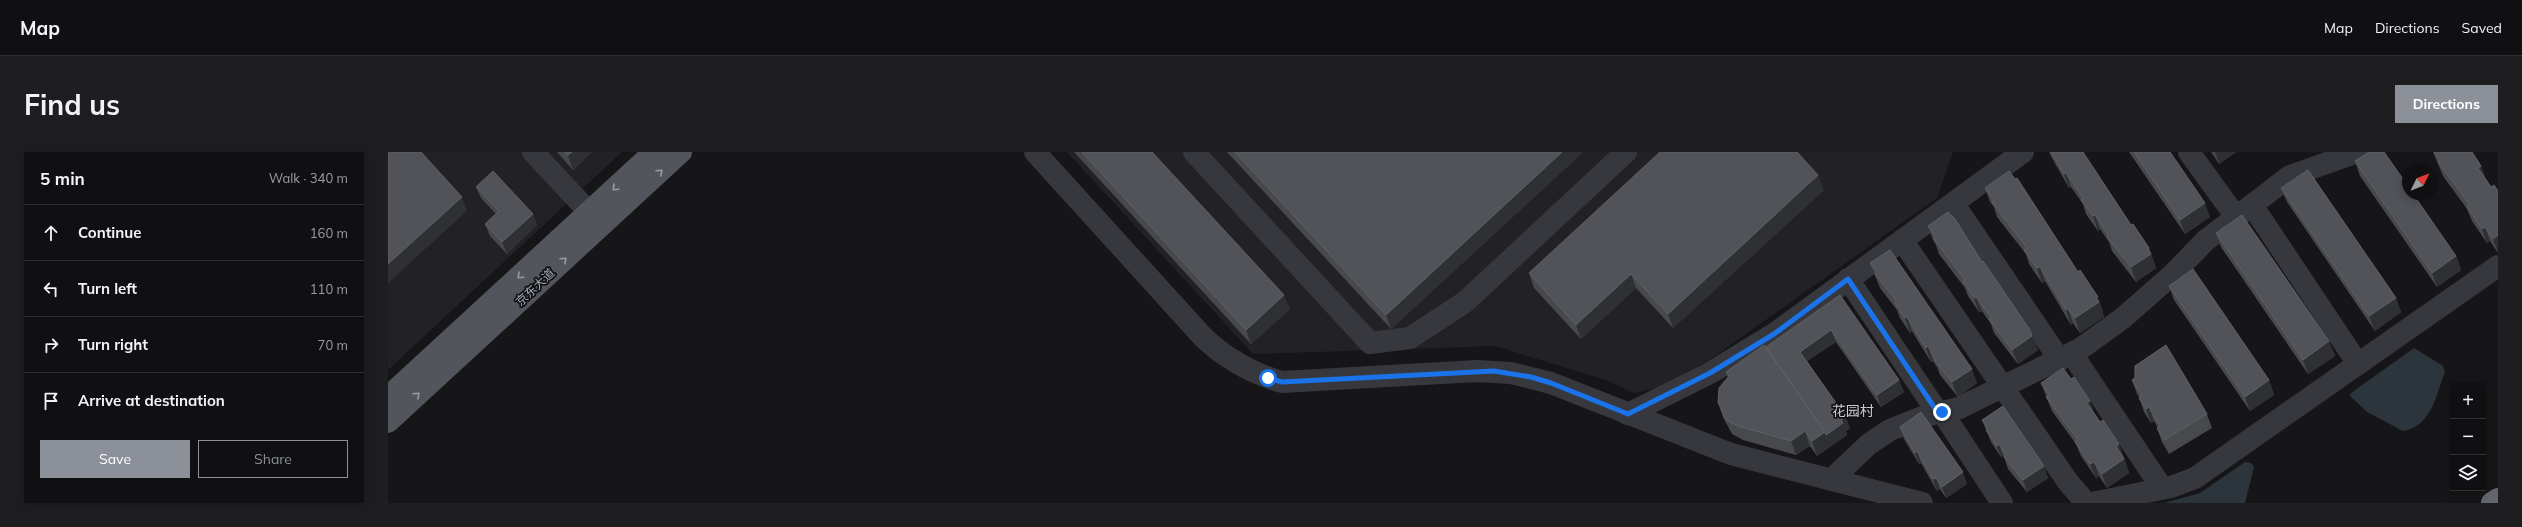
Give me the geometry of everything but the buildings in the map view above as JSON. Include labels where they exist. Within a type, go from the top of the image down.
[{"type":"highway","points":[[2492,503],[2498,499]]},
{"type":"main road","name":"京东大道","points":[[388,397],[654,152]]},
{"type":"main road","name":"京东大道","points":[[388,422],[682,152]]},
{"type":"street","points":[[533,152],[589,212]]},
{"type":"street","points":[[1035,152],[1203,337],[1228,358],[1254,373],[1282,382],[1477,371],[1511,373],[1551,383],[1731,454],[1922,503]]},
{"type":"street","points":[[1194,152],[1370,343],[1410,338],[1466,302],[1626,152]]},
{"type":"street","points":[[1628,414],[1710,373],[1774,334],[2022,152]]},
{"type":"street","points":[[2189,152],[2244,211],[2358,364]]},
{"type":"street","points":[[1830,480],[1880,436],[1925,416],[1959,408],[2066,357],[2123,318],[2173,274],[2206,240],[2290,176],[2316,165],[2358,152]]},
{"type":"street","points":[[1953,203],[2162,488]]},
{"type":"street","points":[[1902,240],[2068,482],[2086,503]]},
{"type":"street","points":[[2092,503],[2182,483],[2207,470],[2498,266]]},
{"type":"street","points":[[1848,279],[2002,503]]},
{"type":"shaded area","points":[[388,152],[622,152],[388,370]]},
{"type":"shaded area","points":[[1067,152],[1953,152],[1937,198],[1708,361],[1658,388],[1634,393],[1606,380],[1495,346],[1253,354]]},
{"type":"shaded area","points":[[2414,348],[2443,366],[2445,372],[2435,400],[2426,417],[2412,428],[2403,431],[2367,412],[2350,396],[2351,393]]},
{"type":"shaded area","points":[[2245,462],[2251,463],[2254,467],[2245,503],[2164,503],[2200,493]]},
{"type":"district","name":"花园村","points":[[1853,411]]},
{"type":"route","points":[[1268,378],[1282,382],[1494,371],[1531,377],[1551,383],[1628,414],[1710,373],[1774,334],[1848,279],[1938,413],[1942,412]]}]
